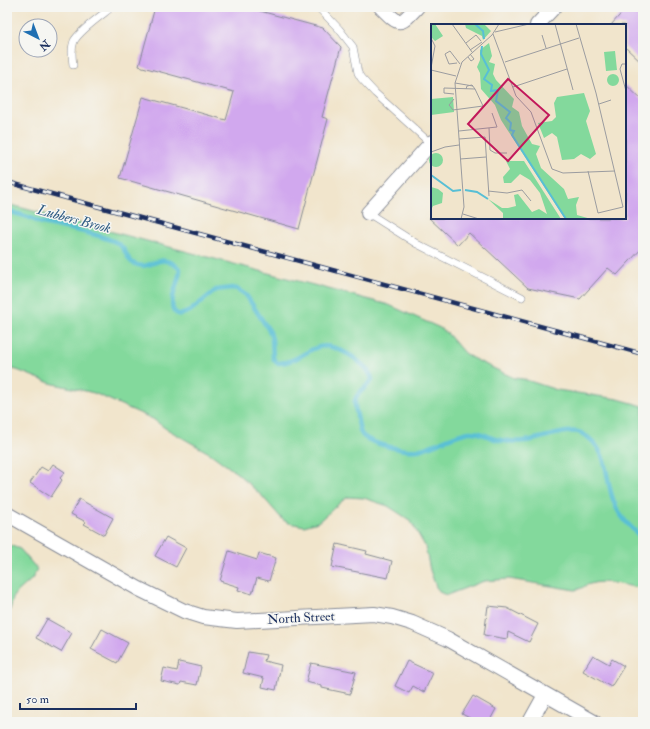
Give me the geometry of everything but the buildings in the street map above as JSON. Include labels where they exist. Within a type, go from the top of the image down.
[{"type":"street","points":[[381,7],[395,21],[400,22],[417,7]]},
{"type":"street","points":[[538,24],[554,7]]},
{"type":"street","points":[[368,213],[431,142]]},
{"type":"street","name":"North Street","points":[[7,514],[139,589],[184,611],[202,617],[237,621],[374,614],[392,617],[412,623],[448,639],[594,722]]},
{"type":"street","points":[[530,722],[545,695]]},
{"type":"lane","points":[[73,65],[72,53],[74,42],[95,20],[112,7]]},
{"type":"lane","points":[[318,7],[339,29],[353,47],[358,73],[361,78],[375,93],[431,142]]},
{"type":"lane","points":[[368,213],[417,244],[522,297]]},
{"type":"green space","points":[[7,204],[389,305],[440,328],[447,333],[464,353],[514,378],[523,379],[557,390],[618,399],[643,406],[643,589],[602,582],[590,584],[575,590],[509,579],[484,581],[447,595],[441,593],[436,587],[430,570],[425,546],[413,525],[408,519],[388,506],[364,498],[348,497],[318,522],[304,526],[289,523],[283,520],[262,496],[238,474],[211,454],[165,428],[153,419],[94,393],[50,383],[17,370],[7,368]]},
{"type":"green space","points":[[7,544],[20,549],[37,569],[32,579],[14,595],[7,621]]},
{"type":"waterway","name":"Lubbers Brook","points":[[7,211],[25,216],[40,223],[86,232],[118,243],[129,260],[132,263],[141,266],[161,261],[172,263],[180,269],[172,300],[174,311],[180,315],[190,311],[216,290],[232,288],[237,289],[246,295],[270,332],[273,358],[277,363],[286,362],[308,351],[323,346],[332,347],[353,357],[365,367],[372,380],[357,396],[355,404],[361,434],[374,442],[397,449],[418,450],[469,432],[480,433],[495,439],[514,442],[531,440],[554,434],[570,432],[581,433],[591,440],[598,448],[602,456],[612,497],[618,512],[643,539]]},
{"type":"railway","points":[[7,182],[643,354]]}]
